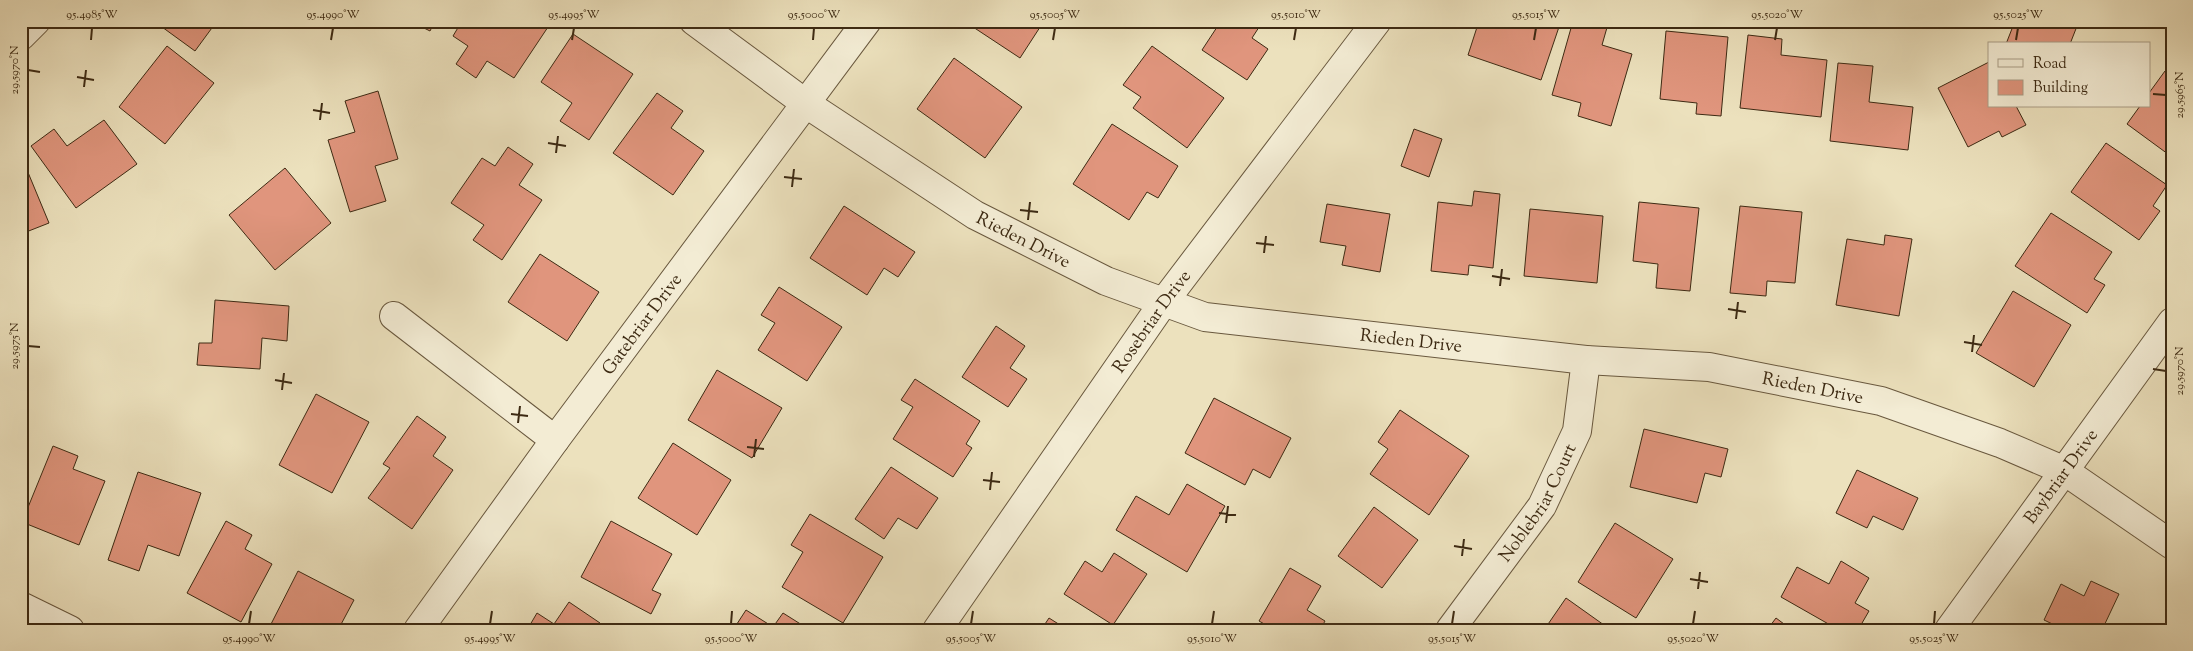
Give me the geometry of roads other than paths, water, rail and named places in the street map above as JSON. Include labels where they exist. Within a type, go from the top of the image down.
[{"type":"street","points":[[21,36],[36,21]]},
{"type":"street","name":"Rieden Drive","points":[[694,21],[804,104],[975,215],[1106,281],[1164,303],[1205,317],[1586,360],[1709,367],[1881,401],[2000,443],[2063,470],[2172,545]]},
{"type":"street","name":"Gatebriar Drive","points":[[418,630],[555,440],[867,21]]},
{"type":"street","name":"Rosebriar Drive","points":[[937,630],[1164,303],[1377,21]]},
{"type":"street","points":[[394,316],[555,440]]},
{"type":"street","name":"Baybriar Drive","points":[[1948,630],[2172,322]]},
{"type":"street","name":"Noblebriar Court","points":[[1450,630],[1542,506],[1577,431],[1586,360]]},
{"type":"street","points":[[21,606],[70,630]]}]
